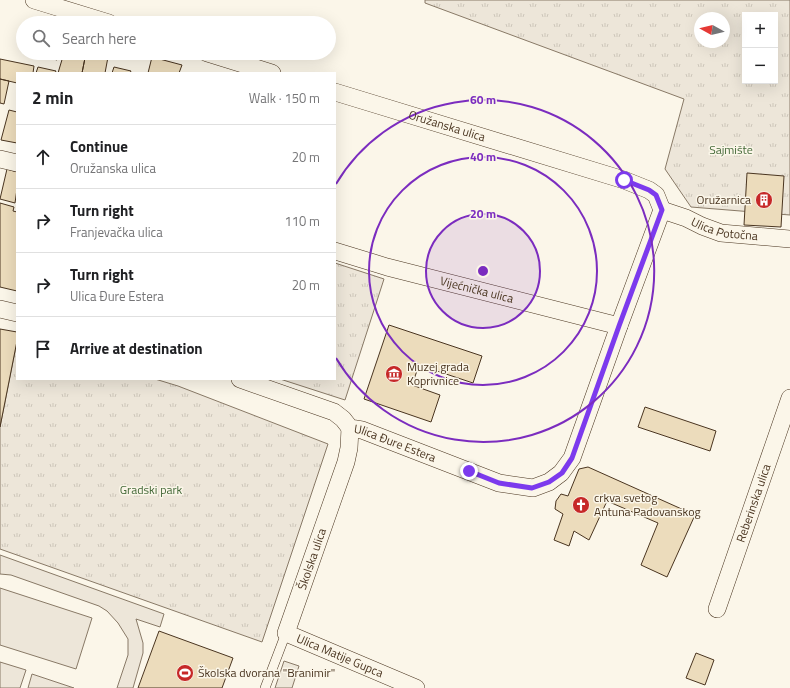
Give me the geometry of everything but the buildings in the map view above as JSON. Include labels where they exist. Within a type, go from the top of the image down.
[{"type":"street","points":[[34,0],[86,16]]},
{"type":"street","points":[[230,60],[269,72]]},
{"type":"street","name":"Oružanska ulica","points":[[336,92],[624,180],[649,190],[656,195],[662,210]]},
{"type":"street","points":[[0,159],[16,163]]},
{"type":"street","points":[[619,326],[662,210]]},
{"type":"street","name":"Ulica Potočna","points":[[662,210],[686,218],[721,233],[790,239]]},
{"type":"street","name":"Vijećnička ulica","points":[[336,251],[387,267],[619,326]]},
{"type":"street","points":[[0,309],[16,313]]},
{"type":"street","name":"Ulica Đure Estera","points":[[243,380],[334,412],[343,418],[350,428],[362,430],[499,483],[532,488],[549,482],[562,473],[572,458],[619,326]]},
{"type":"street","name":"Reberinska ulica","points":[[717,609],[790,398]]},
{"type":"street","name":"Školska ulica","points":[[286,633],[346,462],[349,448],[350,428]]},
{"type":"street","name":"Ulica Matije Gupca","points":[[286,633],[416,688]]},
{"type":"lane","name":"Školska ulica","points":[[265,688],[286,633]]},
{"type":"green space","name":"Sajmište","points":[[425,0],[790,0],[790,215],[691,207],[665,169],[684,99],[425,3]]},
{"type":"green space","points":[[336,263],[384,279],[345,400],[283,380],[336,380]]},
{"type":"green space","name":"Gradski park","points":[[16,346],[16,380],[158,380],[178,386],[328,444],[262,642],[0,549],[0,427]]},
{"type":"green space","points":[[0,555],[164,614],[160,627],[136,619],[143,643],[143,653],[133,688],[117,688],[128,655],[128,639],[118,623],[107,611],[99,606],[11,575],[0,574]]},
{"type":"green space","points":[[0,588],[92,618],[76,669],[0,645]]},
{"type":"green space","points":[[0,662],[26,670],[20,688],[0,688]]},
{"type":"green space","points":[[32,674],[74,688],[28,688]]},
{"type":"shaded area","points":[[284,661],[299,666],[292,688],[275,688]]},
{"type":"place","name":"Oružarnica","points":[[764,200]]},
{"type":"place","name":"Muzej grada Koprivnice","points":[[394,374]]},
{"type":"place","name":"crkva svetog Antuna Padovanskog","points":[[581,505]]},
{"type":"place","name":"Školska dvorana \"Branimir\"","points":[[185,673]]},
{"type":"route","points":[[469,471],[499,483],[532,488],[549,482],[562,473],[572,458],[662,210],[656,195],[649,190],[624,180]]}]
